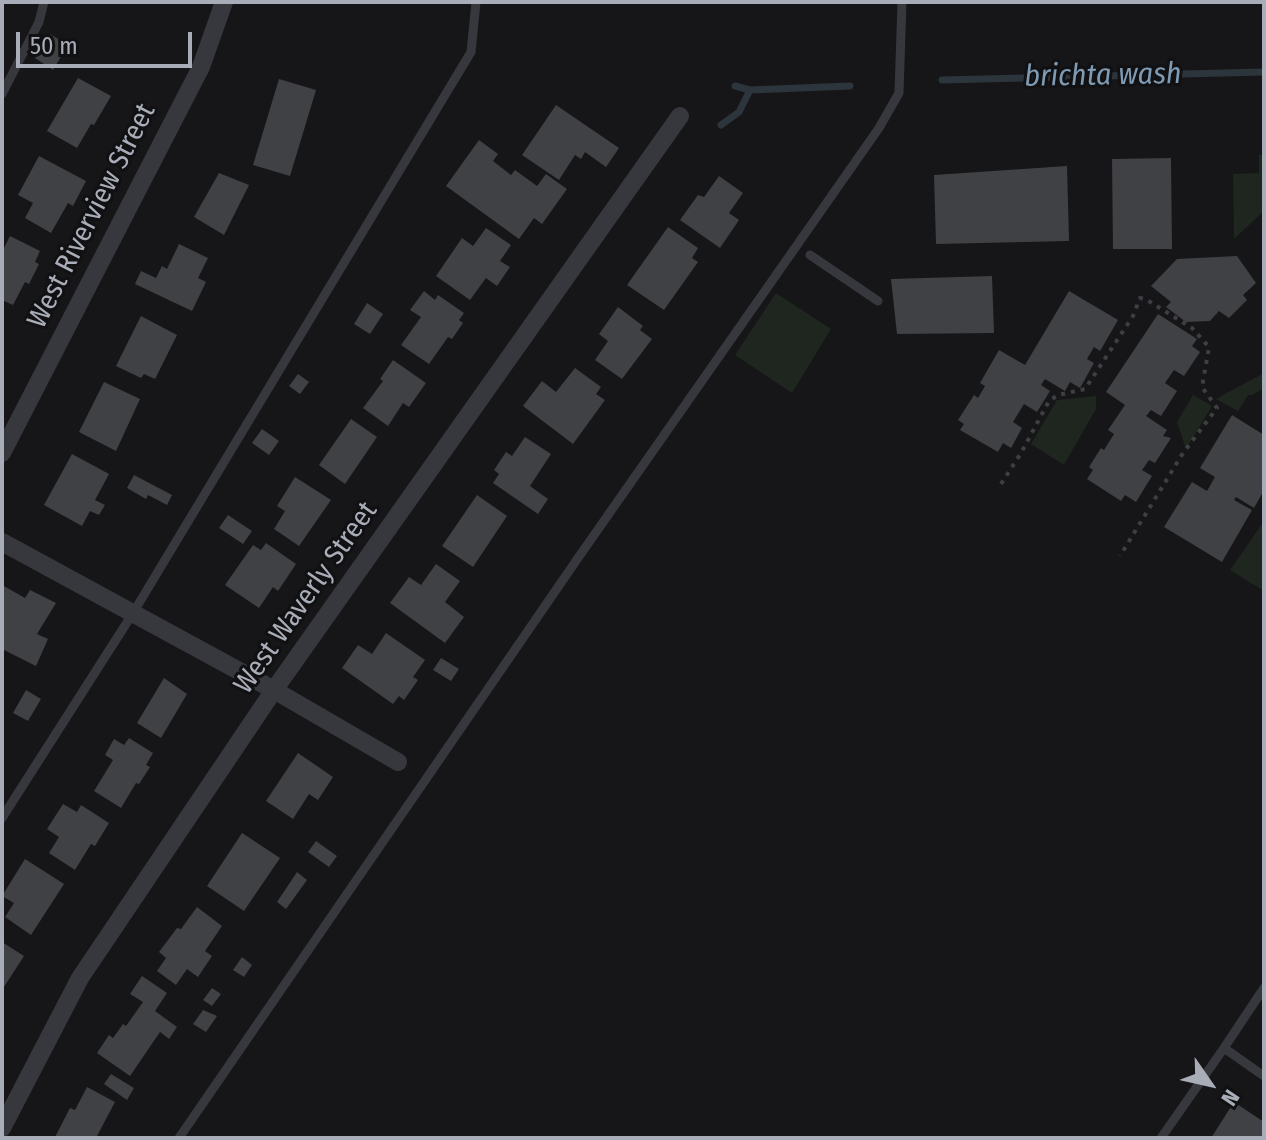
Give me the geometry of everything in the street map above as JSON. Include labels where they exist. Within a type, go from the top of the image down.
[{"type":"street","name":"West Riverview Street","points":[[2,453],[201,67],[224,2]]},
{"type":"street","name":"West Waverly Street","points":[[2,1128],[80,978],[274,690],[680,116]]},
{"type":"street","points":[[2,542],[274,690],[398,762]]},
{"type":"lane","points":[[2,94],[39,22],[44,2]]},
{"type":"lane","points":[[2,818],[133,613],[471,52],[476,2]]},
{"type":"lane","points":[[179,1138],[578,558],[879,128],[899,93],[902,2]]},
{"type":"lane","points":[[810,255],[878,301]]},
{"type":"lane","points":[[1161,1138],[1264,988]]},
{"type":"lane","points":[[1224,1048],[1264,1076]]},
{"type":"path","points":[[1001,484],[1049,401],[1058,395],[1085,389],[1133,316],[1140,298],[1147,300],[1192,328],[1209,347],[1202,387],[1217,408],[1183,453],[1120,556]]},
{"type":"shaded area","points":[[1259,155],[1264,155],[1264,211],[1234,239],[1233,174],[1259,173]]},
{"type":"shaded area","points":[[776,293],[831,329],[792,393],[735,355]]},
{"type":"shaded area","points":[[1264,373],[1264,388],[1248,395],[1238,411],[1216,399]]},
{"type":"shaded area","points":[[1193,395],[1212,406],[1186,449],[1177,422]]},
{"type":"shaded area","points":[[1096,396],[1096,409],[1064,465],[1031,444],[1057,400]]},
{"type":"shaded area","points":[[1262,524],[1264,532],[1264,591],[1230,570]]},
{"type":"building","points":[[50,34],[68,45],[53,70],[35,58]]},
{"type":"building","points":[[78,78],[111,96],[77,148],[47,131]]},
{"type":"building","points":[[279,79],[316,90],[290,176],[253,165]]},
{"type":"building","points":[[556,105],[619,148],[606,167],[585,152],[581,159],[575,155],[559,180],[522,155]]},
{"type":"building","points":[[479,140],[498,154],[493,161],[511,175],[515,170],[537,186],[546,174],[567,189],[542,224],[534,218],[519,239],[446,186]]},
{"type":"building","points":[[39,156],[86,181],[73,206],[68,203],[51,233],[25,218],[33,203],[18,195]]},
{"type":"building","points":[[1171,158],[1172,249],[1113,249],[1112,159]]},
{"type":"building","points":[[1067,166],[1069,241],[936,244],[934,175]]},
{"type":"building","points":[[219,173],[249,185],[224,235],[194,217]]},
{"type":"building","points":[[719,176],[743,193],[729,213],[739,220],[720,248],[680,220],[698,195],[704,197]]},
{"type":"building","points":[[668,227],[698,248],[692,258],[698,262],[664,310],[627,285]]},
{"type":"building","points":[[486,228],[511,245],[500,261],[510,267],[497,286],[486,278],[470,300],[436,276],[462,238],[473,246]]},
{"type":"building","points":[[10,236],[40,251],[35,262],[39,264],[29,284],[25,282],[13,305],[2,300],[2,252]]},
{"type":"building","points":[[179,244],[208,258],[198,278],[206,282],[192,311],[135,284],[141,271],[156,278],[162,266],[167,269]]},
{"type":"building","points":[[1237,256],[1256,283],[1243,295],[1247,300],[1229,318],[1219,311],[1210,321],[1186,322],[1166,307],[1171,302],[1151,286],[1177,259]]},
{"type":"building","points":[[992,276],[994,333],[897,334],[891,279]]},
{"type":"building","points":[[424,291],[435,300],[438,295],[464,313],[459,320],[463,323],[452,339],[448,337],[429,364],[401,345],[421,317],[410,310]]},
{"type":"building","points":[[1069,291],[1118,320],[1100,351],[1094,347],[1087,359],[1094,363],[1080,388],[1070,382],[1065,391],[1045,379],[1041,385],[1050,391],[1037,412],[1024,404],[1013,422],[1022,428],[1011,448],[1003,443],[998,452],[960,430],[964,424],[958,420],[974,395],[978,398],[985,386],[980,383],[999,350],[1025,365]]},
{"type":"building","points":[[367,303],[383,314],[370,334],[354,324]]},
{"type":"building","points":[[618,307],[643,326],[640,330],[652,339],[622,379],[595,360],[608,341],[599,334]]},
{"type":"building","points":[[1158,314],[1197,339],[1192,346],[1200,352],[1184,376],[1174,370],[1165,383],[1177,391],[1161,416],[1151,410],[1146,416],[1167,430],[1163,436],[1171,438],[1155,463],[1149,460],[1142,470],[1152,476],[1136,502],[1125,495],[1121,501],[1087,479],[1093,470],[1089,467],[1114,434],[1108,430],[1125,405],[1106,392]]},
{"type":"building","points":[[141,316],[177,335],[155,379],[144,374],[141,378],[116,366]]},
{"type":"building","points":[[393,360],[426,383],[409,407],[403,403],[388,426],[363,408],[383,381],[380,379]]},
{"type":"building","points":[[575,368],[601,387],[596,394],[605,400],[573,444],[523,406],[542,381],[556,392]]},
{"type":"building","points":[[298,374],[309,382],[300,394],[289,386]]},
{"type":"building","points":[[104,382],[140,399],[116,451],[79,432]]},
{"type":"building","points":[[1232,415],[1264,435],[1264,490],[1254,508],[1236,497],[1234,500],[1252,510],[1222,562],[1164,527],[1192,482],[1207,491],[1215,477],[1200,468]]},
{"type":"building","points":[[351,419],[377,437],[345,484],[319,465]]},
{"type":"building","points":[[262,429],[279,441],[269,455],[252,443]]},
{"type":"building","points":[[525,437],[551,454],[530,486],[548,499],[538,514],[493,483],[499,474],[494,470],[506,452],[512,456]]},
{"type":"building","points":[[72,454],[109,474],[95,500],[105,505],[99,515],[90,511],[82,526],[44,505]]},
{"type":"building","points":[[134,475],[172,495],[167,505],[148,495],[146,499],[127,488]]},
{"type":"building","points":[[295,477],[331,500],[299,546],[274,529],[285,511],[277,506]]},
{"type":"building","points":[[477,495],[507,516],[473,567],[442,546]]},
{"type":"building","points":[[228,515],[252,531],[243,544],[219,528]]},
{"type":"building","points":[[266,543],[296,564],[278,591],[273,587],[259,608],[225,585],[253,545],[261,550]]},
{"type":"building","points":[[436,564],[460,581],[445,602],[464,617],[445,643],[390,603],[409,577],[421,585]]},
{"type":"building","points":[[2,585],[25,598],[30,590],[56,603],[37,634],[48,639],[36,666],[2,649]]},
{"type":"building","points":[[386,633],[425,660],[413,677],[418,680],[404,700],[399,696],[393,704],[342,668],[358,645],[372,654]]},
{"type":"building","points":[[441,658],[459,669],[451,681],[433,670]]},
{"type":"building","points":[[164,678],[187,694],[161,738],[137,723]]},
{"type":"building","points":[[26,690],[41,699],[28,721],[13,713]]},
{"type":"building","points":[[129,738],[153,753],[146,765],[150,767],[121,808],[94,791],[113,760],[105,755],[114,739],[124,745]]},
{"type":"building","points":[[298,753],[333,777],[318,800],[309,794],[293,819],[266,801]]},
{"type":"building","points":[[63,804],[77,812],[81,805],[109,823],[75,870],[49,853],[59,837],[47,829]]},
{"type":"building","points":[[242,833],[280,858],[244,911],[207,886]]},
{"type":"building","points":[[316,841],[337,856],[329,867],[308,852]]},
{"type":"building","points":[[25,859],[64,884],[31,935],[5,917],[14,903],[2,896]]},
{"type":"building","points":[[297,872],[307,880],[286,909],[277,902]]},
{"type":"building","points":[[197,907],[222,926],[205,951],[212,956],[198,977],[187,969],[176,985],[157,971],[166,958],[159,952]]},
{"type":"building","points":[[2,942],[24,956],[2,990]]},
{"type":"building","points":[[242,957],[252,965],[244,977],[233,970]]},
{"type":"building","points":[[142,976],[167,993],[155,1011],[177,1027],[169,1039],[160,1032],[130,1076],[97,1053],[109,1035],[113,1038],[123,1024],[126,1026],[143,1002],[130,994]]},
{"type":"building","points":[[212,988],[221,994],[212,1006],[203,1000]]},
{"type":"building","points":[[203,1010],[217,1016],[206,1032],[193,1024]]},
{"type":"building","points":[[111,1074],[134,1088],[127,1100],[104,1084]]},
{"type":"building","points":[[87,1087],[115,1102],[96,1138],[55,1137],[70,1108],[75,1110]]},
{"type":"building","points":[[1234,1102],[1264,1122],[1264,1138],[1211,1138]]},
{"type":"waterway","name":"brichta wash","points":[[942,80],[1264,72]]},
{"type":"waterway","name":"brichta wash","points":[[735,86],[750,90],[850,86]]},
{"type":"waterway","points":[[721,125],[739,112],[750,90]]}]
